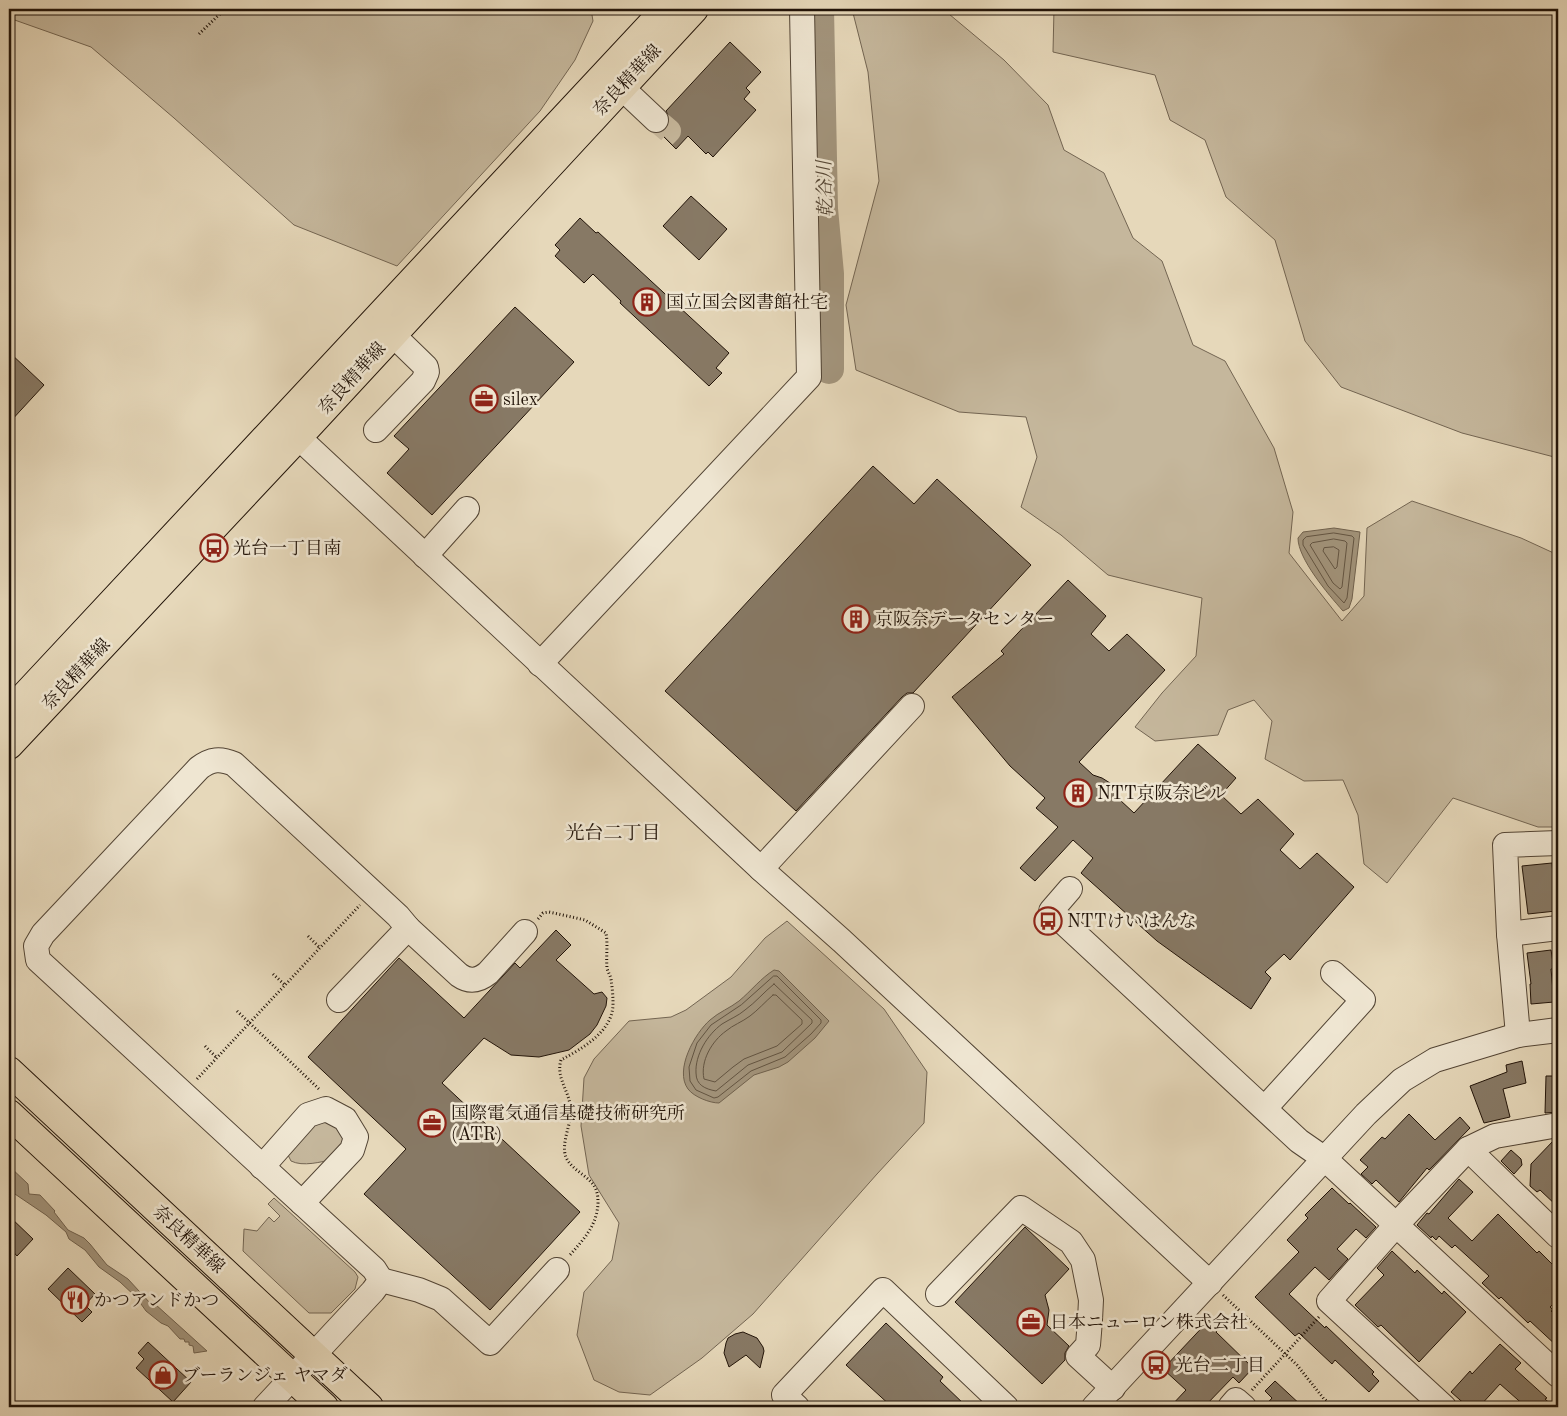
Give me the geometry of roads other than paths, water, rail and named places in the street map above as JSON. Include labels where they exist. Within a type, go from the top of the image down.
[{"type":"main road","name":"奈良精華線","points":[[9,745],[666,9]]},
{"type":"main road","name":"奈良精華線","points":[[9,713],[290,430],[392,334],[694,9]]},
{"type":"main road","name":"奈良精華線","points":[[9,1071],[370,1407]]},
{"type":"main road","name":"奈良精華線","points":[[9,1114],[324,1407]]},
{"type":"street","points":[[540,664],[809,377],[802,9]]},
{"type":"street","points":[[621,87],[656,120]]},
{"type":"street","points":[[376,430],[423,381],[427,372],[426,367],[392,334]]},
{"type":"street","points":[[290,430],[540,664],[1216,1289]]},
{"type":"street","points":[[424,556],[467,509]]},
{"type":"street","points":[[761,869],[912,706]]},
{"type":"street","points":[[525,932],[482,978],[466,979],[459,975],[408,928],[372,892],[234,764],[217,759],[207,762],[199,768],[43,934],[36,946],[38,960],[374,1269],[381,1280],[419,1290],[441,1299],[490,1343],[557,1270]]},
{"type":"street","points":[[1518,1035],[1509,934],[1505,845],[1558,843]]},
{"type":"street","points":[[1070,890],[1050,911],[1299,1141],[1325,1159],[1558,1375]]},
{"type":"street","points":[[339,1000],[408,928]]},
{"type":"street","points":[[1509,934],[1558,928]]},
{"type":"street","points":[[1265,1108],[1363,1000],[1333,973]]},
{"type":"street","points":[[1094,1407],[1216,1289],[1325,1159],[1366,1114],[1402,1080],[1435,1060],[1518,1035],[1558,1030]]},
{"type":"street","points":[[262,1167],[308,1115],[326,1109],[345,1119],[356,1137],[352,1150],[302,1203]]},
{"type":"street","points":[[1444,1407],[1329,1301],[1396,1225],[1468,1150],[1495,1136],[1558,1125]]},
{"type":"street","points":[[1468,1150],[1558,1236]]},
{"type":"street","points":[[938,1294],[1021,1208],[1072,1242],[1083,1260],[1091,1300],[1090,1320],[1088,1345],[1078,1356],[1113,1388]]},
{"type":"street","points":[[265,1407],[314,1356],[381,1280]]},
{"type":"street","points":[[797,1407],[784,1395],[883,1290],[1006,1407]]},
{"type":"water","points":[[1334,528],[1360,532],[1352,599],[1349,608],[1343,611],[1308,566],[1299,546],[1298,538],[1303,532]]},
{"type":"water","points":[[774,970],[779,971],[829,1021],[815,1038],[788,1062],[754,1075],[719,1103],[707,1101],[694,1095],[684,1081],[683,1072],[688,1052],[698,1034],[710,1020],[739,1001]]},
{"type":"water","points":[[9,1166],[28,1184],[29,1194],[40,1195],[55,1211],[68,1230],[84,1238],[107,1265],[128,1279],[150,1303],[155,1304],[207,1351],[194,1353],[193,1346],[189,1345],[189,1342],[180,1339],[168,1326],[146,1311],[136,1297],[120,1282],[99,1267],[85,1250],[69,1239],[66,1232],[46,1215],[9,1190]]},
{"type":"waterway","name":"乾谷川","points":[[819,9],[823,209],[829,274],[829,369]]},
{"type":"tunnel","points":[[656,120],[669,131],[661,139]]},
{"type":"place","name":"国立国会図書館社宅","points":[[647,302]]},
{"type":"place","name":"silex","points":[[484,399]]},
{"type":"place","name":"光台一丁目南","points":[[214,548]]},
{"type":"place","name":"京阪奈データセンター","points":[[856,619]]},
{"type":"place","name":"NTT京阪奈ビル","points":[[1078,793]]},
{"type":"place","name":"NTTけいはんな","points":[[1048,921]]},
{"type":"place","name":"国際電気通信基礎技術研究所 (ATR)","points":[[432,1123]]},
{"type":"place","name":"かつアンドかつ","points":[[75,1300]]},
{"type":"place","name":"日本ニューロン株式会社","points":[[1031,1322]]},
{"type":"place","name":"光台二丁目","points":[[1156,1365]]},
{"type":"place","name":"ブーランジェ ヤマダ","points":[[163,1375]]},
{"type":"district","name":"光台二丁目","points":[[613,832]]}]
